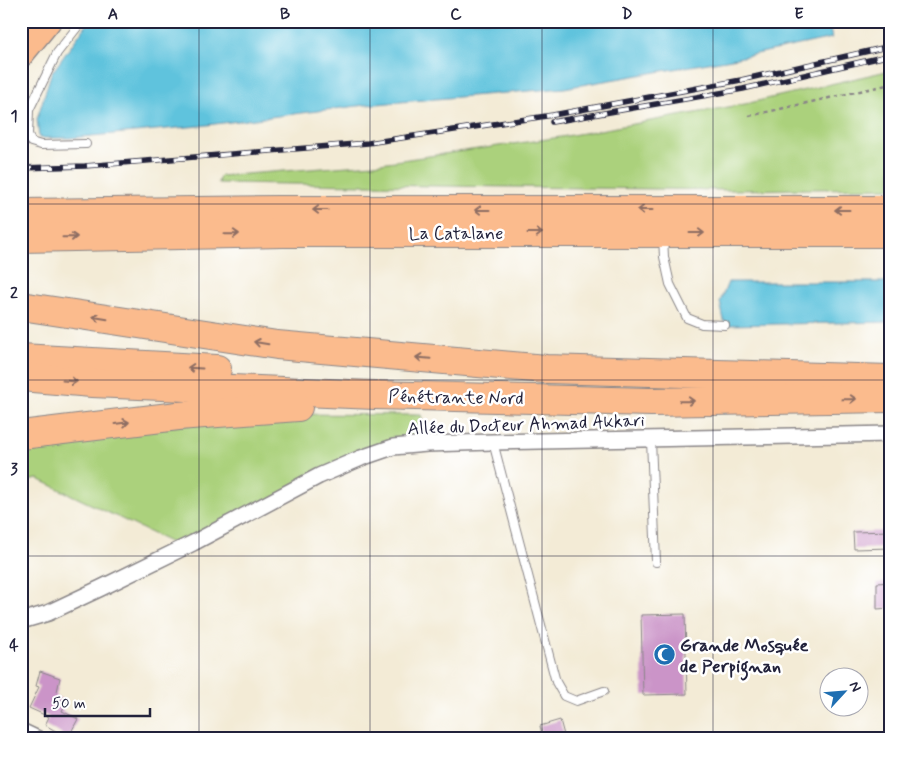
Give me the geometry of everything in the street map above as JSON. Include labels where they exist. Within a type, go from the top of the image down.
[{"type":"highway","name":"La Catalane","points":[[21,213],[280,210],[891,210]]},
{"type":"highway","name":"La Catalane","points":[[21,238],[283,233],[891,233]]},
{"type":"highway","points":[[21,306],[277,345],[546,369],[891,380]]},
{"type":"highway","name":"Pénétrante Nord","points":[[21,358],[376,377],[891,380]]},
{"type":"highway","name":"Pénétrante Nord","points":[[21,377],[102,383],[365,395],[651,402],[891,398]]},
{"type":"highway","points":[[21,435],[178,416],[292,407],[421,407],[651,402]]},
{"type":"main road","points":[[21,54],[48,21]]},
{"type":"street","name":"Allée du Docteur Ahmad Akkari","points":[[21,621],[48,613],[101,588],[193,543],[319,476],[393,447],[493,442],[891,434]]},
{"type":"street","points":[[21,731],[38,739]]},
{"type":"lane","points":[[82,21],[56,52],[29,110],[28,134],[31,142],[41,145],[86,144]]},
{"type":"lane","points":[[663,233],[664,257],[670,284],[687,318],[702,324],[725,325]]},
{"type":"lane","points":[[651,440],[656,562]]},
{"type":"lane","points":[[493,442],[556,682],[564,696],[576,701],[604,690]]},
{"type":"path","points":[[749,116],[891,84]]},
{"type":"green space","points":[[891,70],[891,188],[730,190],[218,183],[220,176],[374,164],[561,137],[745,104]]},
{"type":"green space","points":[[292,414],[421,415],[427,439],[392,442],[176,545],[38,479],[21,482],[21,442]]},
{"type":"water","points":[[89,21],[828,21],[832,38],[737,58],[564,88],[365,105],[199,126],[70,138],[39,138],[37,119],[51,74]]},
{"type":"water","points":[[728,282],[891,282],[891,322],[725,325],[720,302]]},
{"type":"building","points":[[891,531],[891,548],[854,549],[853,532]]},
{"type":"building","points":[[891,582],[891,608],[877,609],[877,583]]},
{"type":"building","name":"Grande Mosquée de Perpignan","points":[[685,614],[687,694],[643,695],[641,615]]},
{"type":"building","points":[[40,671],[60,678],[56,696],[66,702],[62,711],[78,719],[68,738],[45,725],[49,717],[29,708],[39,687],[36,686]]},
{"type":"building","points":[[560,720],[564,735],[552,739],[543,739],[540,726]]},
{"type":"railway","points":[[21,168],[85,166],[368,143],[553,115],[741,80],[891,46]]},
{"type":"railway","points":[[552,122],[743,89],[891,55]]},
{"type":"place","name":"Grande Mosquée de Perpignan","points":[[664,655]]}]
